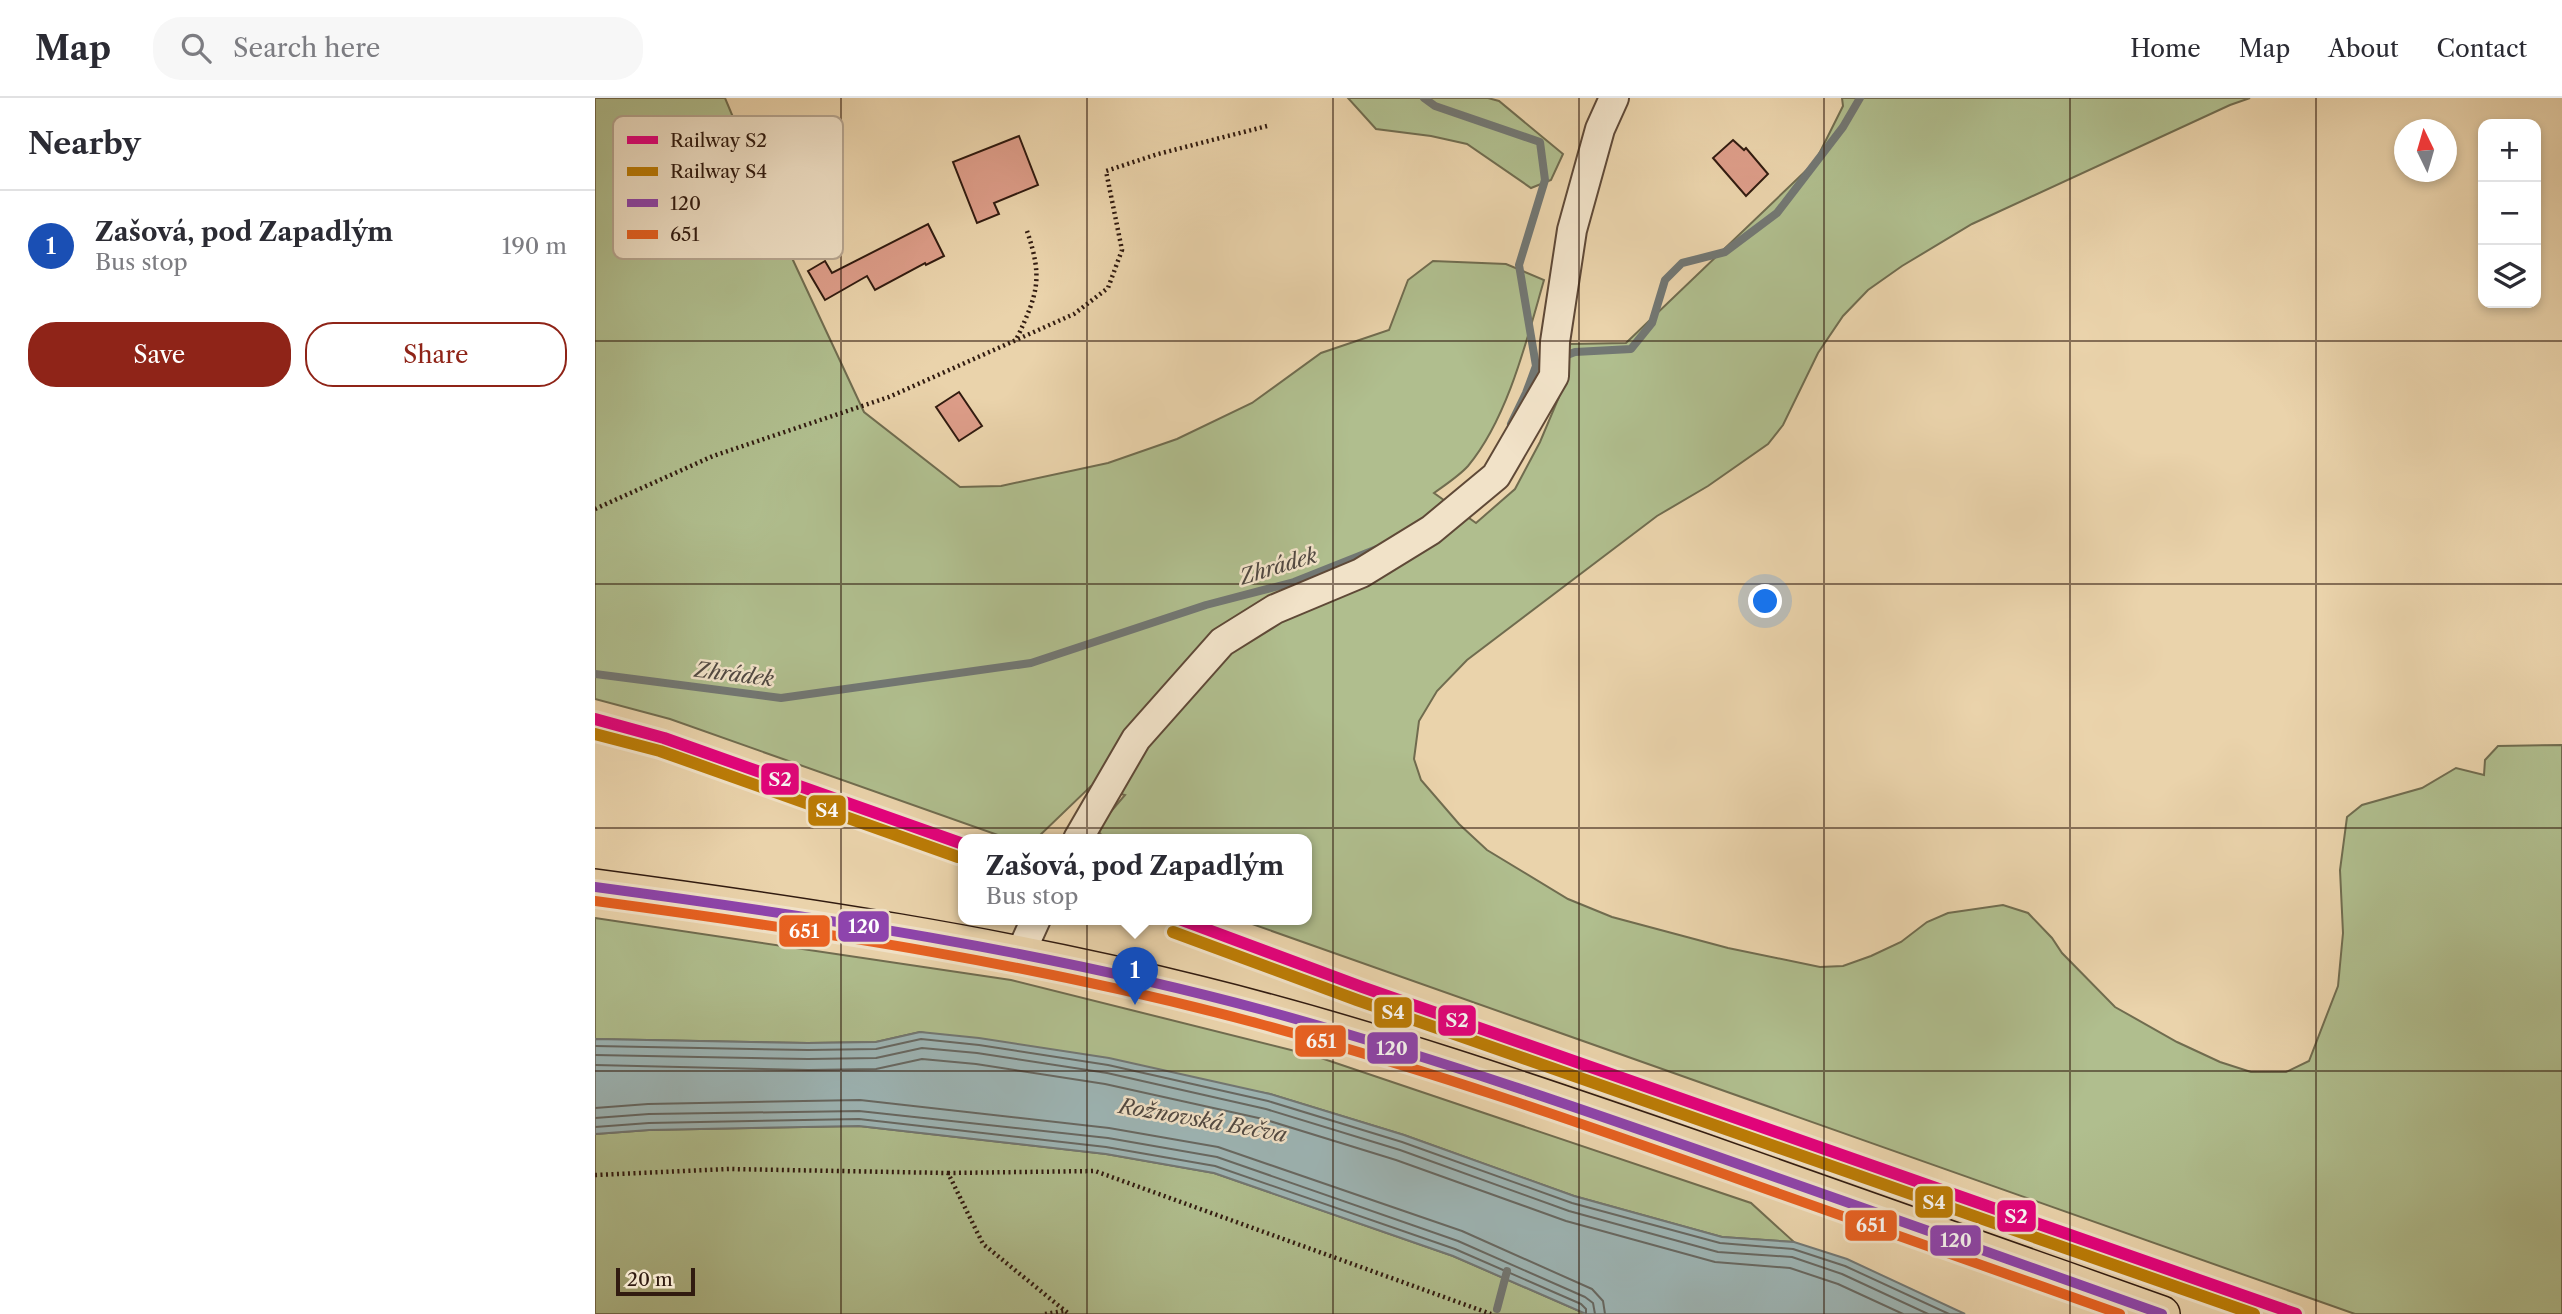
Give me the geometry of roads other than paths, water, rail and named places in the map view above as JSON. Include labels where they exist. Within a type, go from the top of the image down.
[{"type":"main road","points":[[595,887],[815,918],[1021,952],[1202,994],[1395,1048],[1632,1127],[2162,1314]]},
{"type":"street","points":[[1081,834],[1136,739],[1222,642],[1275,609],[1361,573],[1431,530],[1496,476],[1554,376],[1555,342],[1572,230],[1600,129],[1614,98]]},
{"type":"street","points":[[1021,952],[1033,925]]},
{"type":"water","name":"Rožnovská Bečva","points":[[920,1032],[1109,1058],[1270,1094],[1404,1135],[1574,1196],[1722,1237],[1794,1242],[1847,1259],[1965,1314],[1586,1314],[1453,1256],[1214,1173],[1106,1154],[859,1126],[649,1130],[595,1134],[595,1039],[876,1042]]},
{"type":"waterway","name":"Zhrádek","points":[[1424,98],[1435,106],[1540,142],[1545,180],[1519,265],[1536,366],[1511,424]]},
{"type":"waterway","points":[[1562,357],[1575,352],[1631,349],[1652,323],[1665,280],[1682,263],[1725,252],[1777,213],[1843,127],[1860,98]]},
{"type":"waterway","name":"Zhrádek","points":[[595,674],[781,698],[1031,663],[1206,605],[1294,582],[1377,549]]},
{"type":"waterway","points":[[1497,1309],[1507,1271]]},
{"type":"rail line","name":"S2","points":[[595,719],[664,738],[958,842]]},
{"type":"rail line","name":"S4","points":[[595,734],[660,751],[958,857]]},
{"type":"rail line","name":"S2","points":[[1195,925],[1362,987],[2296,1314]]},
{"type":"rail line","name":"S4","points":[[1173,932],[1357,1000],[2254,1314]]},
{"type":"place","name":"Zašová, pod Zapadlým","points":[[1135,1005]]}]
